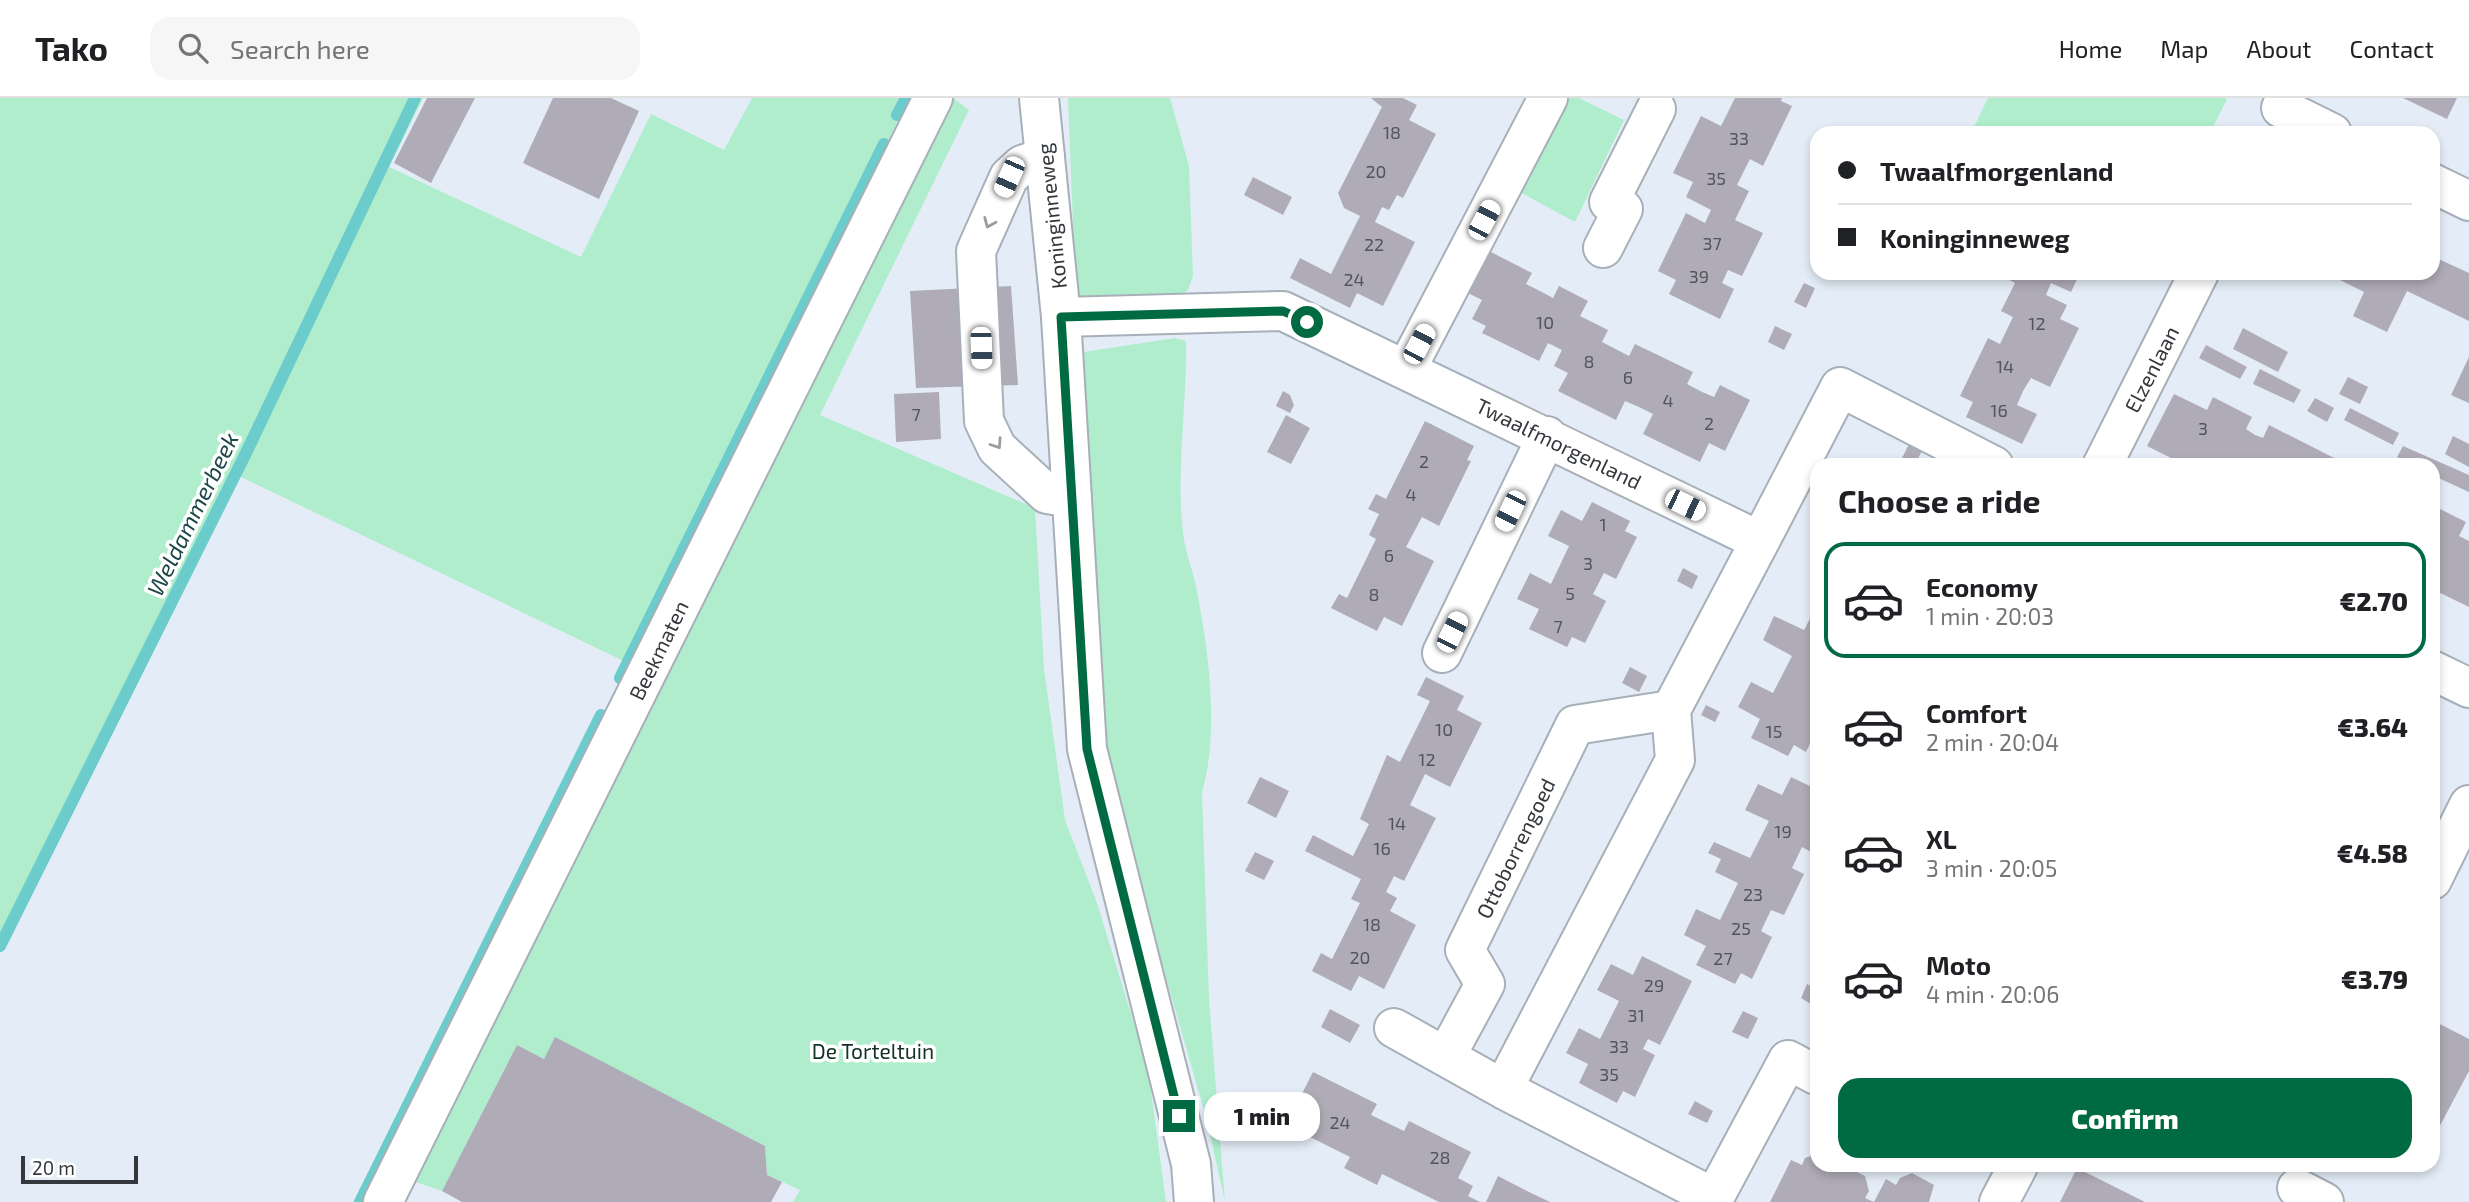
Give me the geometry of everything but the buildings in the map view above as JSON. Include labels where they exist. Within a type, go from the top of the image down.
[{"type":"street","name":"Beekmaten","points":[[383,1202],[933,98]]},
{"type":"street","name":"Koninginneweg","points":[[1039,98],[1061,317],[1087,749],[1191,1164],[1194,1202]]},
{"type":"street","points":[[1407,368],[1548,98]]},
{"type":"street","points":[[1603,248],[1623,209],[1609,202],[1652,102]]},
{"type":"street","points":[[2279,113],[2313,126]]},
{"type":"street","points":[[1045,157],[1022,166],[1009,177],[976,251],[984,421],[997,448],[1047,494],[1072,498]]},
{"type":"street","points":[[2440,187],[2469,201]]},
{"type":"street","name":"Elzenlaan","points":[[2106,458],[2195,280]]},
{"type":"street","name":"Twaalfmorgenland","points":[[1061,317],[1283,311],[1407,368],[1760,541]]},
{"type":"street","points":[[1503,1089],[1675,760],[1671,710],[1840,387],[1978,458]]},
{"type":"street","points":[[1442,653],[1547,436]]},
{"type":"street","points":[[2440,674],[2469,688]]},
{"type":"street","name":"Ottoborrengoed","points":[[1446,1056],[1485,984],[1465,950],[1575,726],[1671,710]]},
{"type":"street","points":[[2440,864],[2469,806]]},
{"type":"street","points":[[1394,1028],[1503,1089],[1714,1198],[1788,1060],[1810,1072]]},
{"type":"green space","points":[[0,98],[423,98],[389,167],[581,257],[651,114],[724,150],[752,98],[909,98],[634,666],[237,475],[0,948]]},
{"type":"green space","name":"De Torteltuin","points":[[942,98],[953,98],[969,110],[820,415],[1035,508],[1044,669],[1065,820],[1097,903],[1148,1069],[1166,1202],[793,1202],[800,1190],[767,1175],[765,1146],[555,1038],[544,1059],[517,1045],[442,1191],[407,1179]]},
{"type":"green space","points":[[1068,98],[1170,98],[1189,166],[1193,276],[1188,290],[1180,295],[1076,301]]},
{"type":"green space","points":[[1563,98],[1579,98],[1624,120],[1575,222],[1516,190]]},
{"type":"green space","points":[[1988,98],[2227,99],[2214,126],[1974,126]]},
{"type":"green space","points":[[1175,338],[1186,341],[1181,462],[1183,533],[1196,586],[1210,689],[1210,743],[1202,792],[1209,1000],[1225,1202],[1207,1121],[1107,771],[1077,353]]},
{"type":"waterway","name":"Weldammerbeek","points":[[0,946],[246,453],[415,98]]},
{"type":"waterway","points":[[897,115],[906,98]]},
{"type":"waterway","points":[[620,678],[884,144]]},
{"type":"waterway","points":[[360,1202],[601,715]]},
{"type":"route","points":[[1179,1116],[1087,749],[1061,317],[1283,311],[1307,322]]}]
